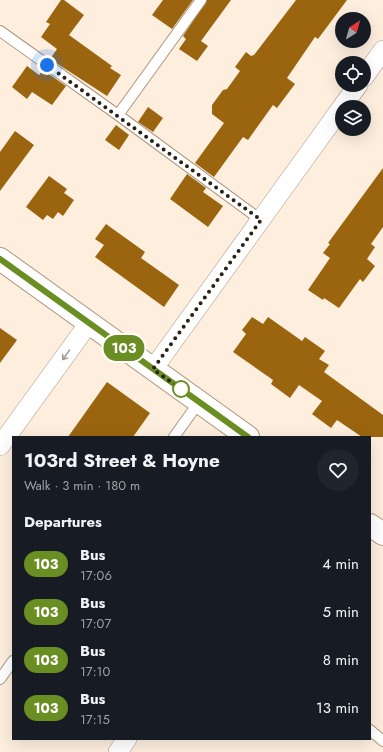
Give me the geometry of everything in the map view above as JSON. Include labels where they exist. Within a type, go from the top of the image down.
[{"type":"main road","points":[[0,259],[247,436]]},
{"type":"main road","points":[[371,526],[383,534]]},
{"type":"street","points":[[371,67],[383,50]]},
{"type":"street","points":[[153,369],[335,117]]},
{"type":"street","points":[[0,446],[89,323]]},
{"type":"street","points":[[118,752],[126,740]]},
{"type":"lane","points":[[118,115],[201,0]]},
{"type":"lane","points":[[0,32],[118,115],[261,220]]},
{"type":"lane","points":[[175,436],[199,402]]},
{"type":"lane","points":[[0,679],[12,662]]},
{"type":"lane","points":[[371,731],[383,741]]},
{"type":"building","points":[[61,0],[64,0],[84,15],[69,35],[112,66],[110,68],[121,75],[107,96],[50,59],[57,49],[41,37],[50,24],[46,22]]},
{"type":"building","points":[[163,0],[193,0],[172,29],[152,15]]},
{"type":"building","points":[[207,0],[231,0],[201,41],[208,46],[197,61],[179,49],[186,39],[183,36]]},
{"type":"building","points":[[296,0],[347,0],[338,12],[335,12],[335,16],[318,39],[315,37],[287,78],[295,84],[277,108],[273,105],[248,140],[243,137],[214,177],[195,163],[224,123],[212,114],[212,105],[223,90],[227,89],[240,71],[235,67],[246,52],[251,56],[254,55]]},
{"type":"building","points":[[27,66],[39,75],[43,70],[66,86],[52,105],[32,92],[27,99],[12,87]]},
{"type":"building","points":[[148,107],[163,118],[153,132],[138,122]]},
{"type":"building","points":[[116,125],[129,135],[119,150],[105,140]]},
{"type":"building","points":[[15,131],[34,145],[0,191],[0,152]]},
{"type":"building","points":[[383,168],[383,227],[371,244],[375,247],[367,259],[375,266],[363,282],[360,279],[339,308],[308,290],[330,258],[323,253],[330,244],[328,243]]},
{"type":"building","points":[[187,174],[206,188],[203,192],[223,206],[208,227],[170,199]]},
{"type":"building","points":[[49,176],[67,189],[64,193],[74,200],[63,216],[58,212],[53,219],[47,215],[43,220],[26,207]]},
{"type":"building","points":[[106,224],[145,252],[141,258],[179,285],[164,307],[95,257],[104,245],[95,239]]},
{"type":"building","points":[[252,317],[263,324],[268,317],[302,341],[305,337],[325,351],[319,359],[329,365],[324,372],[383,415],[383,437],[361,436],[337,420],[331,428],[312,414],[322,401],[299,385],[290,398],[271,384],[273,380],[233,352],[246,334],[242,330]]},
{"type":"building","points":[[0,328],[17,340],[0,363]]},
{"type":"building","points":[[107,382],[150,413],[134,436],[69,436]]},
{"type":"bus line","name":"103","points":[[0,259],[247,436]]},
{"type":"route","points":[[47,65],[261,220],[153,369],[186,393],[181,389]]}]
